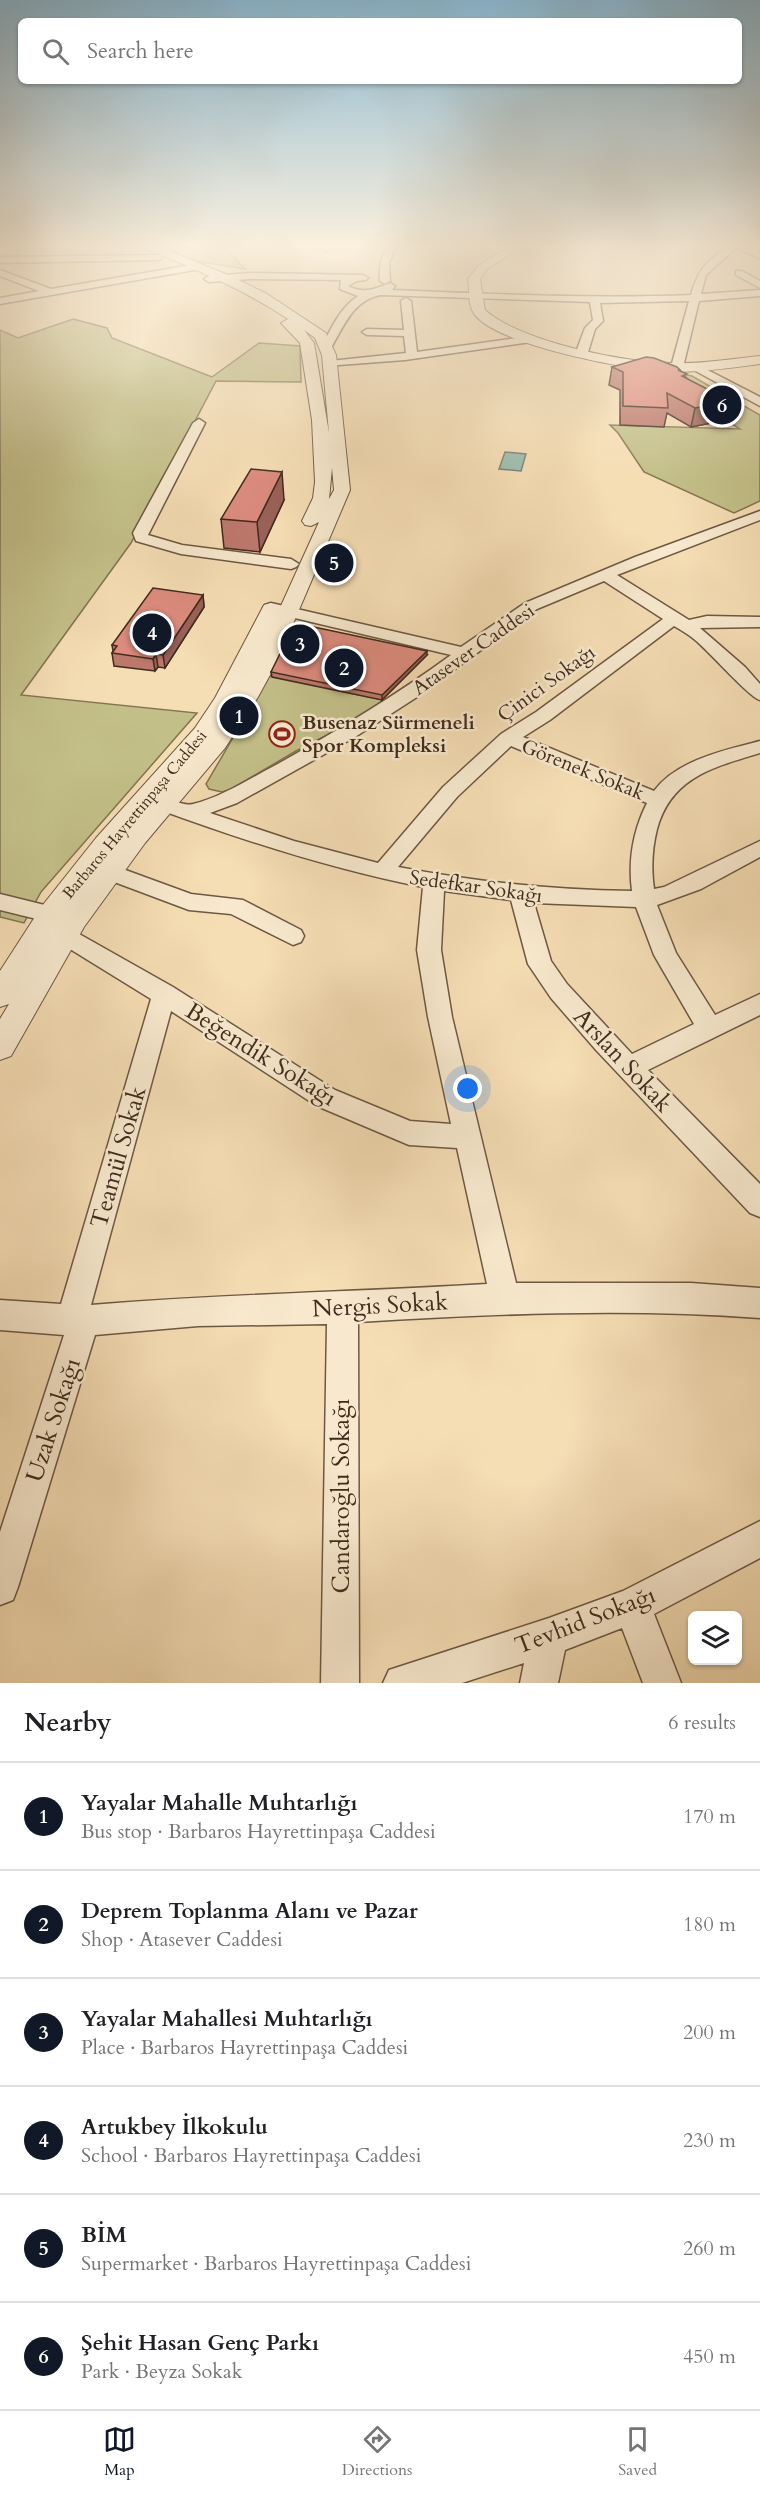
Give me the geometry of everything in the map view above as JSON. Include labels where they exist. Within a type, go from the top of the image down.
[{"type":"street","name":"Barbaros Hayrettinpaşa Caddesi","points":[[288,325],[303,336],[307,343],[324,478],[322,496],[304,535]]},
{"type":"street","name":"Barbaros Hayrettinpaşa Caddesi","points":[[0,1047],[105,844],[202,733],[226,698],[342,490],[327,346],[321,336],[305,325]]},
{"type":"street","points":[[315,331],[328,325]]},
{"type":"street","points":[[327,346],[339,325]]},
{"type":"street","points":[[409,325],[412,356]]},
{"type":"street","points":[[498,325],[531,339],[642,365],[696,367],[760,360]]},
{"type":"street","points":[[582,352],[590,328],[594,325]]},
{"type":"street","points":[[677,367],[688,325]]},
{"type":"street","points":[[367,332],[410,333]]},
{"type":"street","points":[[330,364],[412,356],[531,339]]},
{"type":"street","points":[[696,367],[760,402]]},
{"type":"street","points":[[199,423],[140,533],[141,538],[181,549],[291,565]]},
{"type":"street","name":"Atasever Caddesi","points":[[190,813],[230,798],[348,733],[411,693],[531,606],[760,515]]},
{"type":"street","points":[[606,575],[679,622],[739,671],[760,695]]},
{"type":"street","points":[[278,605],[466,653]]},
{"type":"street","name":"Barbaros Hayrettinpaşa Caddesi","points":[[0,995],[109,872],[217,742],[235,717],[265,664],[278,605]]},
{"type":"street","points":[[679,622],[760,622]]},
{"type":"street","name":"Çinici Sokağı","points":[[382,872],[450,792],[508,738],[679,622]]},
{"type":"street","name":"Görenek Sokak","points":[[508,738],[658,800]]},
{"type":"street","points":[[710,1029],[663,950],[650,923],[640,855],[646,828],[658,800],[671,784],[705,765],[760,747]]},
{"type":"street","points":[[165,804],[190,813]]},
{"type":"street","name":"Sedefkar Sokağı","points":[[190,813],[283,846],[382,872],[434,883],[521,895],[645,898],[670,894],[760,848]]},
{"type":"street","points":[[109,872],[189,902],[235,906],[293,936]]},
{"type":"street","points":[[434,883],[429,950],[440,1017],[505,1298]]},
{"type":"street","name":"Arslan Sokak","points":[[521,895],[540,964],[559,990],[760,1204]]},
{"type":"street","name":"Beğendik Sokağı","points":[[0,902],[64,923],[164,994],[326,1098],[409,1133],[469,1137]]},
{"type":"street","name":"Teamül Sokak","points":[[78,1321],[164,994]]},
{"type":"street","points":[[629,1067],[760,1004]]},
{"type":"street","name":"Nergis Sokak","points":[[0,1315],[78,1321],[198,1311],[343,1308],[505,1298],[691,1298],[760,1303]]},
{"type":"street","name":"Candaroğlu Sokağı","points":[[340,1683],[343,1308]]},
{"type":"street","name":"Uzak Sokağı","points":[[0,1587],[78,1321]]},
{"type":"street","name":"Tevhid Sokağı","points":[[402,1683],[549,1637],[632,1606],[760,1539]]},
{"type":"street","points":[[632,1606],[663,1683]]},
{"type":"street","points":[[539,1683],[549,1637]]},
{"type":"shaded area","points":[[57,325],[94,325],[107,328],[112,338],[212,377],[259,343],[300,346],[301,382],[216,381],[131,543],[21,695],[197,713],[41,892],[24,923],[0,917],[0,330],[18,338]]},
{"type":"shaded area","points":[[681,374],[692,376],[760,415],[760,501],[734,513],[644,472],[610,425],[740,429],[685,394]]},
{"type":"shaded area","points":[[505,452],[526,454],[521,471],[499,469]]},
{"type":"shaded area","name":"Busenaz Sürmeneli Spor Kompleksi","points":[[269,676],[383,700],[359,719],[296,751],[231,789],[222,792],[209,789],[206,784]]},
{"type":"building","points":[[646,357],[677,367],[680,370],[678,370],[687,374],[682,376],[730,401],[695,408],[667,393],[668,408],[623,406],[623,372],[612,367]]},
{"type":"building","points":[[251,469],[282,472],[257,522],[221,519]]},
{"type":"building","points":[[153,588],[203,595],[163,655],[156,654],[153,659],[112,653],[117,646],[112,645]]},
{"type":"building","points":[[295,623],[427,651],[382,695],[271,672]]},
{"type":"place","name":"Şehit Hasan Genç Parkı","points":[[722,405]]},
{"type":"place","name":"BİM","points":[[334,563]]},
{"type":"place","name":"Artukbey İlkokulu","points":[[152,633]]},
{"type":"place","name":"Yayalar Mahallesi Muhtarlığı","points":[[300,644]]},
{"type":"place","name":"Deprem Toplanma Alanı ve Pazar","points":[[344,668]]},
{"type":"place","name":"Yayalar Mahalle Muhtarlığı","points":[[239,716]]},
{"type":"place","name":"Busenaz Sürmeneli Spor Kompleksi","points":[[282,734]]}]
